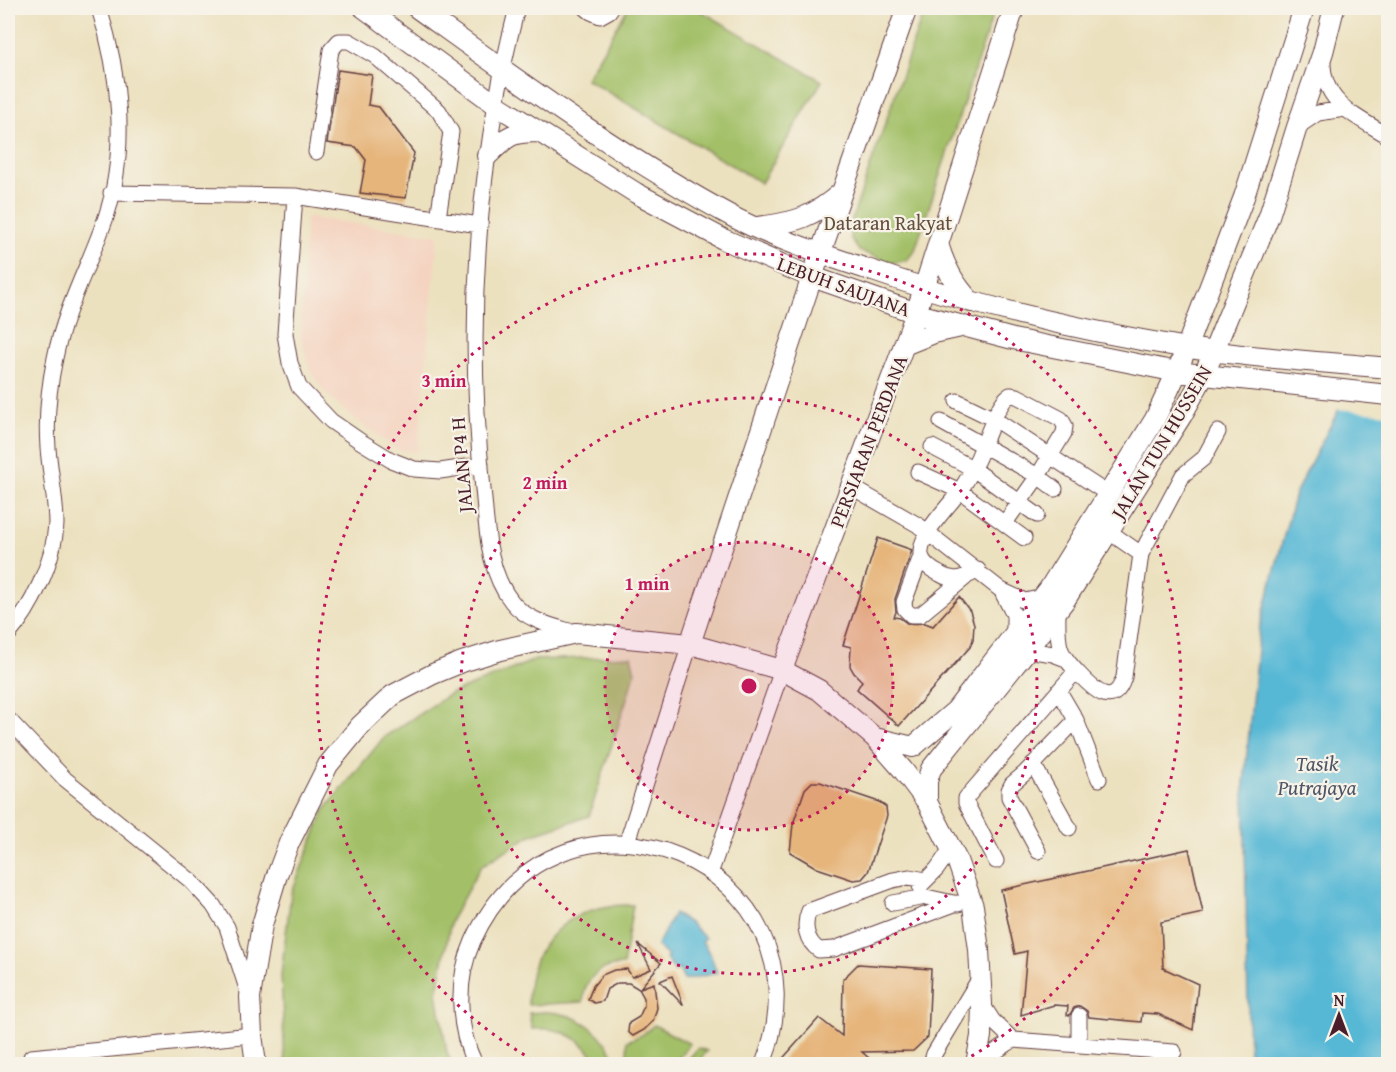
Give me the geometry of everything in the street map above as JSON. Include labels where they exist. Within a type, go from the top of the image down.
[{"type":"main road","name":"LEBUH SAUJANA","points":[[364,8],[495,104],[636,193],[723,239],[812,278],[962,327],[1013,339],[1178,372],[1389,395]]},
{"type":"main road","name":"LEBUH SAUJANA","points":[[417,8],[501,69],[649,169],[738,219],[821,254],[924,289],[1041,319],[1213,351],[1389,368]]},
{"type":"main road","points":[[690,644],[812,278],[907,8]]},
{"type":"main road","name":"PERSIARAN PERDANA","points":[[782,670],[916,313],[1014,8]]},
{"type":"main road","name":"JALAN TUN HUSSEIN","points":[[927,802],[927,781],[931,769],[1027,650],[1108,494],[1155,419],[1178,372],[1244,197],[1304,8]]},
{"type":"main road","name":"JALAN TUN HUSSEIN","points":[[875,738],[913,747],[956,710],[1014,634],[1051,602],[1108,531],[1182,415],[1204,375],[1269,216],[1323,52],[1335,8]]},
{"type":"main road","points":[[487,156],[509,135],[517,132],[539,132]]},
{"type":"main road","points":[[758,228],[808,217],[842,192]]},
{"type":"main road","points":[[938,244],[945,265],[957,288],[971,302]]},
{"type":"main road","points":[[777,262],[802,308]]},
{"type":"main road","points":[[904,345],[934,333],[962,327]]},
{"type":"main road","points":[[256,1065],[250,998],[262,925],[289,843],[328,765],[360,726],[393,695],[433,674],[500,650],[576,633],[690,644],[782,670],[819,690],[875,738],[927,802],[951,849],[981,976],[981,1036],[977,1065]]},
{"type":"street","points":[[8,634],[24,615],[50,556],[56,525],[48,447],[48,416],[55,357],[74,298],[106,216],[117,171],[119,112],[110,49],[99,8]]},
{"type":"street","name":"JALAN P4 H","points":[[516,8],[495,104],[479,225],[475,333],[481,465],[489,544],[495,573],[505,592],[513,603],[532,619],[576,633]]},
{"type":"street","points":[[586,8],[600,16],[611,8]]},
{"type":"street","points":[[316,152],[332,50],[339,41],[348,41],[375,56],[408,82],[439,111],[450,132],[438,218]]},
{"type":"street","points":[[1323,52],[1322,68],[1328,90],[1345,109],[1389,136]]},
{"type":"street","points":[[1297,127],[1318,114],[1345,109]]},
{"type":"street","points":[[111,193],[295,196],[479,225]]},
{"type":"street","points":[[295,196],[285,334],[290,363],[299,387],[332,421],[391,460],[414,469],[440,471],[481,465]]},
{"type":"street","points":[[971,574],[920,615],[911,615],[905,609],[904,602],[928,532],[960,491],[994,420],[1010,395],[1017,396],[1061,419],[1065,426],[1064,433],[1051,455],[1005,523]]},
{"type":"street","points":[[957,401],[994,420],[1051,455],[1108,494]]},
{"type":"street","points":[[941,422],[1038,476],[1055,489]]},
{"type":"street","points":[[850,486],[928,532],[971,574],[1025,601],[1051,602],[1060,648],[1088,684],[1102,695],[1110,695],[1122,683],[1141,554],[1183,475],[1204,459],[1218,432]]},
{"type":"street","points":[[932,447],[972,468],[1037,515]]},
{"type":"street","points":[[918,472],[960,491],[1024,538]]},
{"type":"street","points":[[1108,531],[1141,554]]},
{"type":"street","points":[[921,556],[926,565],[952,580],[971,574]]},
{"type":"street","points":[[1001,590],[1014,615],[1014,634]]},
{"type":"street","points":[[627,842],[690,644]]},
{"type":"street","points":[[1027,650],[1053,654],[1071,665]]},
{"type":"street","points":[[996,861],[966,803],[966,798],[1059,691],[1071,665]]},
{"type":"street","name":"PERSIARAN PERDANA","points":[[711,871],[782,670]]},
{"type":"street","points":[[1059,691],[1076,720],[1099,779]]},
{"type":"street","points":[[8,720],[65,779],[191,881],[213,905],[227,927],[250,998]]},
{"type":"street","points":[[1038,851],[1009,796],[1009,790],[1012,784],[1076,720]]},
{"type":"street","points":[[1033,764],[1069,828]]},
{"type":"street","points":[[475,1065],[462,1020],[461,985],[468,951],[482,920],[503,893],[529,870],[549,859],[593,844],[627,842],[672,851],[711,871],[735,892],[754,918],[768,946],[776,977],[777,1009],[772,1041],[763,1065]]},
{"type":"street","points":[[951,849],[937,869],[915,891],[893,903],[926,897],[965,907]]},
{"type":"street","points":[[926,880],[909,877],[893,880],[809,911],[805,920],[812,945],[819,950],[834,948],[965,907]]},
{"type":"street","points":[[931,1065],[934,1054],[981,976]]},
{"type":"street","points":[[982,1004],[993,1021],[1013,1040]]},
{"type":"street","points":[[1079,1016],[1079,1044]]},
{"type":"street","points":[[31,1057],[252,1035]]},
{"type":"street","points":[[977,1065],[1013,1040],[1174,1052]]},
{"type":"shaded area","points":[[306,217],[438,235],[418,452],[398,450],[360,423],[324,392],[310,371],[301,339]]},
{"type":"green space","points":[[628,8],[696,8],[822,81],[761,183],[586,79]]},
{"type":"green space","name":"Dataran Rakyat","points":[[925,8],[995,8],[915,250],[907,260],[893,263],[859,251],[851,239],[850,225]]},
{"type":"green space","points":[[631,656],[635,673],[589,816],[531,835],[481,866],[451,920],[437,993],[447,1053],[452,1064],[285,1064],[281,974],[291,894],[324,811],[384,737],[450,694],[535,660]]},
{"type":"green space","points":[[633,905],[623,965],[607,968],[595,975],[586,986],[583,1002],[528,1005],[535,962],[544,945],[557,930],[572,919],[590,911],[611,906]]},
{"type":"green space","points":[[546,1012],[569,1016],[590,1027],[606,1043],[617,1064],[597,1064],[579,1041],[562,1032],[532,1029],[529,1013]]},
{"type":"green space","points":[[654,1025],[690,1044],[679,1057],[685,1063],[698,1048],[707,1051],[697,1064],[628,1064],[627,1041],[642,1035]]},
{"type":"water","name":"Tasik Putrajaya","points":[[1388,343],[1388,844],[1382,1064],[1249,1064],[1244,784],[1259,630],[1295,494],[1351,386]]},
{"type":"water","points":[[674,913],[691,924],[705,938],[702,941],[717,973],[684,980],[679,969],[675,971],[666,959],[668,956],[657,946]]},
{"type":"pier","points":[[1376,353],[1388,354],[1388,414],[1336,409],[1348,384]]},
{"type":"building","points":[[338,70],[372,75],[368,105],[379,107],[414,153],[406,198],[360,193],[366,160],[356,147],[327,143]]},
{"type":"building","points":[[878,538],[912,550],[895,599],[894,617],[908,624],[925,623],[933,626],[959,597],[970,611],[974,624],[970,647],[899,726],[857,689],[862,681],[850,666],[851,647],[843,645]]},
{"type":"building","points":[[812,782],[820,782],[879,802],[886,807],[887,816],[868,872],[862,879],[853,880],[817,868],[790,852],[793,824],[805,789]]},
{"type":"building","points":[[1189,849],[1203,913],[1161,922],[1163,968],[1198,984],[1193,1030],[1158,1014],[1142,1013],[1141,1022],[1089,1017],[1087,1011],[1080,1006],[1074,1008],[1069,1016],[1067,1015],[1068,1006],[1054,1005],[1021,1015],[1027,951],[1015,954],[1001,890]]},
{"type":"building","points":[[638,944],[661,963],[640,988],[654,983],[657,1008],[653,1021],[633,1036],[628,1032],[629,1023],[639,1017],[644,1006],[644,998],[639,989],[629,983],[618,983],[607,989],[603,1001],[594,1003],[588,999],[593,986],[602,975],[614,970],[627,969],[632,977],[651,969]]},
{"type":"building","points":[[858,964],[931,969],[928,1037],[913,1051],[862,1052],[877,1065],[777,1065],[819,1018],[842,1036],[843,979]]},
{"type":"building","points":[[672,976],[683,1004],[660,981]]}]
